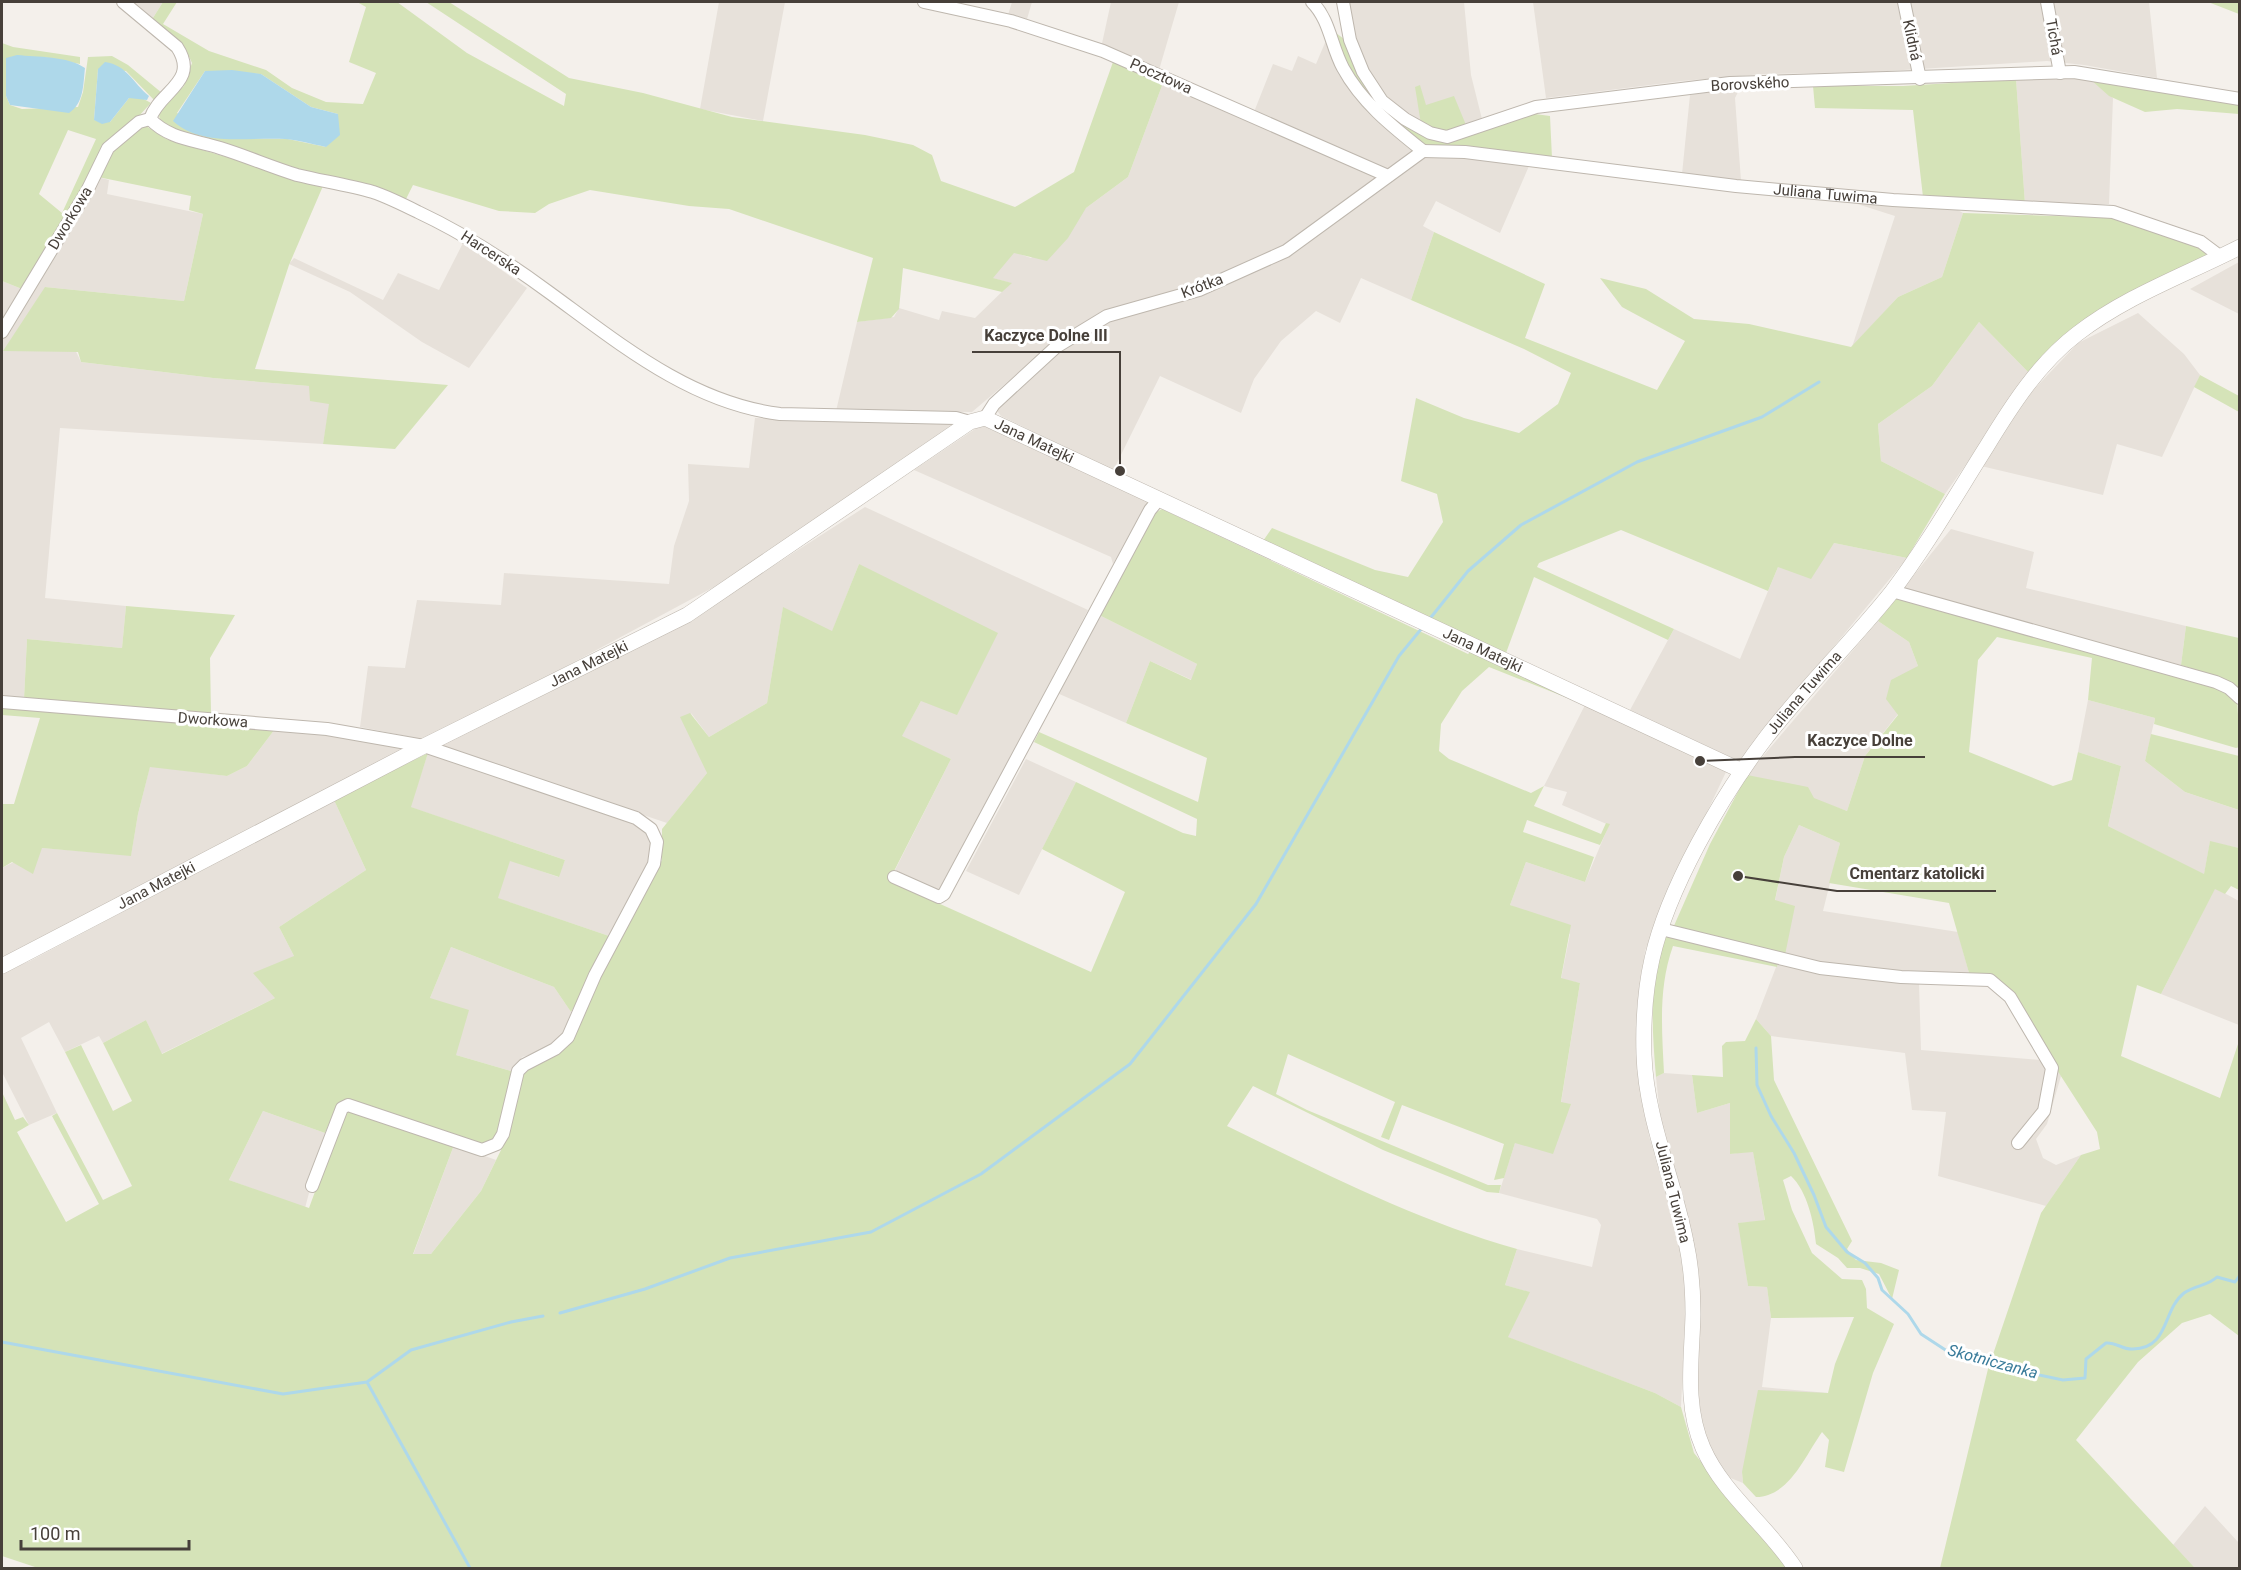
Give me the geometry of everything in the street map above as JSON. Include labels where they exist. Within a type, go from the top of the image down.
[{"type":"street","points":[[123,2],[177,47],[182,56],[184,66],[180,82],[153,110],[150,119]]},
{"type":"street","name":"Pocztowa","points":[[924,2],[1011,21],[1103,51],[1388,176]]},
{"type":"street","points":[[1312,2],[1323,14],[1338,56],[1352,83],[1388,123],[1423,151]]},
{"type":"street","name":"Borovského","points":[[1343,2],[1350,40],[1363,72],[1382,101],[1414,124],[1448,137],[1536,108],[1730,83],[1920,79],[2074,72],[2240,99]]},
{"type":"street","name":"Klidná","points":[[1904,2],[1920,79]]},
{"type":"street","name":"Tichá","points":[[2047,2],[2060,73]]},
{"type":"street","name":"Dworkowa","points":[[2,332],[87,191],[108,148],[139,122],[150,119]]},
{"type":"street","name":"Harcerska","points":[[150,119],[159,128],[174,136],[219,147],[297,175],[376,193],[429,217],[491,252],[642,358],[680,381],[733,404],[755,411],[780,414],[977,420]]},
{"type":"street","name":"Krótka","points":[[977,420],[1013,384],[1056,347],[1107,316],[1199,290],[1286,251],[1423,151]]},
{"type":"street","name":"Juliana Tuwima","points":[[1423,151],[1465,152],[1736,186],[1893,201],[2113,212],[2201,242],[2221,257]]},
{"type":"street","name":"Juliana Tuwima","points":[[1795,1569],[1763,1526],[1717,1474],[1703,1449],[1695,1425],[1689,1393],[1693,1308],[1688,1250],[1653,1111],[1644,1058],[1646,991],[1661,929],[1688,866],[1742,771],[1768,736],[1892,591],[2007,414],[2057,351],[2076,334],[2128,301],[2240,247]]},
{"type":"street","name":"Jana Matejki","points":[[2,966],[424,746],[687,615],[977,420],[1159,499],[1742,771]]},
{"type":"street","points":[[894,877],[939,897],[944,894],[1102,596],[1150,510],[1159,499]]},
{"type":"street","points":[[1892,591],[2216,682],[2229,688],[2240,698]]},
{"type":"street","name":"Dworkowa","points":[[2,702],[327,729],[424,746],[636,818],[651,829],[657,842],[654,864],[595,975],[568,1037],[555,1049],[524,1065],[518,1071],[503,1134],[497,1144],[482,1150],[348,1105],[342,1108],[312,1186]]},
{"type":"street","points":[[1661,929],[1820,968],[1901,977],[1990,980],[2010,997],[2052,1068],[2044,1111],[2018,1143]]},
{"type":"shaded area","points":[[132,2],[163,2],[151,21]]},
{"type":"shaded area","points":[[719,2],[785,2],[763,121],[700,109]]},
{"type":"shaded area","points":[[1012,2],[1032,2],[1027,19],[1008,15]]},
{"type":"shaded area","points":[[1111,2],[1179,2],[1159,70],[1101,48]]},
{"type":"shaded area","points":[[1347,2],[1464,2],[1471,75],[1482,119],[1466,125],[1421,124],[1382,92],[1362,64],[1353,38]]},
{"type":"shaded area","points":[[1533,2],[2149,2],[2157,78],[2047,61],[1872,72],[1763,74],[1682,81],[1546,98]]},
{"type":"shaded area","points":[[1327,38],[1337,72],[1350,90],[1371,114],[1414,151],[1388,172],[1254,112],[1273,64],[1292,71],[1298,56],[1316,64]]},
{"type":"shaded area","points":[[2062,77],[2091,80],[2113,98],[2109,204],[2025,204],[2016,79]]},
{"type":"shaded area","points":[[1163,83],[1381,177],[1265,260],[1057,340],[972,412],[836,411],[857,322],[894,317],[899,308],[939,320],[942,311],[975,318],[1011,283],[992,278],[1014,252],[1031,258],[1086,208],[1128,177]]},
{"type":"shaded area","points":[[1741,86],[1735,98],[1741,181],[1682,174],[1690,95]]},
{"type":"shaded area","points":[[1423,156],[1452,156],[1529,166],[1500,233],[1436,201],[1423,226],[1434,232],[1411,300],[1361,278],[1340,323],[1316,311],[1281,341],[1254,379],[1241,413],[1160,376],[1113,471],[1001,416],[995,408],[1054,355],[1108,322],[1289,254]]},
{"type":"shaded area","points":[[98,177],[109,180],[107,194],[203,214],[184,301],[45,287],[81,362],[213,378],[309,386],[330,403],[323,444],[60,428],[45,598],[126,606],[122,648],[27,639],[24,699],[2,697],[2,340]]},
{"type":"shaded area","points":[[1851,202],[1956,209],[1963,213],[1942,277],[1898,297],[1852,347],[1895,216]]},
{"type":"shaded area","points":[[463,243],[527,288],[469,368],[422,342],[350,292],[289,264],[294,258],[383,300],[398,273],[439,290]]},
{"type":"shaded area","points":[[2239,262],[2239,314],[2190,289]]},
{"type":"shaded area","points":[[2,281],[22,289],[2,323]]},
{"type":"shaded area","points":[[2138,313],[2184,354],[2200,375],[2162,457],[2117,444],[2103,495],[1981,466],[2024,400],[2078,343]]},
{"type":"shaded area","points":[[1979,322],[2030,374],[1945,494],[1881,461],[1878,424],[1932,386]]},
{"type":"shaded area","points":[[755,418],[957,424],[714,587],[550,675],[421,739],[360,727],[368,666],[405,668],[417,600],[501,605],[504,573],[669,584],[674,546],[689,501],[688,464],[749,468]]},
{"type":"shaded area","points":[[981,425],[1030,445],[1148,501],[1113,564],[1111,557],[914,470]]},
{"type":"shaded area","points":[[865,507],[1088,610],[940,891],[895,870],[951,759],[901,737],[921,701],[859,564],[832,632],[783,608],[767,703],[709,737],[691,713],[707,773],[667,823],[438,746],[687,621]]},
{"type":"shaded area","points":[[1951,529],[2034,552],[2026,588],[2186,626],[2181,665],[1902,590]]},
{"type":"shaded area","points":[[1834,543],[1907,558],[1739,761],[1630,710],[1674,629],[1740,659],[1778,567]]},
{"type":"shaded area","points":[[1099,615],[1197,664],[1192,680],[1150,661],[1126,723],[1057,693]]},
{"type":"shaded area","points":[[1878,621],[1909,642],[1918,666],[1898,714],[1865,756],[1847,811],[1747,775]]},
{"type":"shaded area","points":[[2088,700],[2155,718],[2145,761],[2185,792],[2239,810],[2239,848],[2210,842],[2204,875],[2108,826],[2121,766],[2078,752]]},
{"type":"shaded area","points":[[1585,705],[1726,772],[1664,903],[1645,951],[1638,1013],[1639,1070],[1649,1136],[1680,1241],[1686,1298],[1681,1407],[1655,1393],[1507,1337],[1529,1292],[1505,1285],[1517,1249],[1592,1267],[1601,1225],[1597,1219],[1499,1193],[1515,1143],[1570,1104],[1561,1103],[1580,983],[1561,979],[1570,934],[1510,905],[1526,862],[1585,882],[1609,825],[1562,805],[1567,792],[1544,786]]},
{"type":"shaded area","points":[[275,729],[337,734],[410,747],[2,960],[2,868],[42,848],[131,855],[150,766],[227,776],[247,766]]},
{"type":"shaded area","points":[[428,753],[634,821],[648,831],[653,841],[651,864],[612,937],[497,898],[510,860],[558,877],[565,860],[410,807]]},
{"type":"shaded area","points":[[1026,759],[1076,782],[1019,895],[966,871]]},
{"type":"shaded area","points":[[334,800],[366,870],[279,927],[294,956],[275,998],[161,1054],[146,1020],[103,1043],[99,1036],[65,1052],[49,1022],[21,1038],[57,1113],[29,1125],[2,1072],[2,972],[30,961]]},
{"type":"shaded area","points":[[1799,825],[1840,843],[1823,911],[1958,932],[1969,973],[1946,975],[1837,965],[1785,955],[1775,901],[1784,857]]},
{"type":"shaded area","points":[[2215,888],[2239,901],[2239,1025],[2161,994]]},
{"type":"shaded area","points":[[451,947],[554,987],[571,1012],[562,1039],[551,1048],[522,1057],[514,1072],[456,1055],[430,998]]},
{"type":"shaded area","points":[[1778,962],[1919,983],[1921,1050],[2041,1060],[2056,1068],[2061,1076],[2047,1124],[2036,1139],[2043,1158],[2056,1165],[2081,1155],[2046,1206],[1938,1176],[1946,1112],[1912,1110],[1905,1053],[1771,1036],[1756,1019]]},
{"type":"shaded area","points":[[1664,1073],[1692,1075],[1697,1113],[1730,1103],[1730,1154],[1753,1151],[1765,1221],[1739,1223],[1748,1286],[1767,1287],[1771,1318],[1762,1387],[1828,1393],[1742,1472],[1743,1483],[1723,1475],[1698,1425],[1674,1177],[1660,1115],[1656,1077]]},
{"type":"shaded area","points":[[263,1111],[325,1133],[305,1208],[229,1180]]},
{"type":"shaded area","points":[[454,1145],[496,1160],[481,1191],[431,1254],[413,1255]]},
{"type":"shaded area","points":[[2205,1506],[2239,1543],[2239,1568],[2195,1568],[2173,1545]]},
{"type":"green space","points":[[163,2],[177,2],[163,24],[209,51],[266,70],[292,88],[326,102],[363,104],[376,73],[349,62],[366,7],[357,2],[397,2],[467,53],[564,106],[566,94],[426,2],[449,2],[569,78],[643,93],[732,117],[865,135],[913,145],[932,155],[941,181],[1015,207],[1074,172],[1113,62],[1163,83],[1128,177],[1086,208],[1068,238],[1047,261],[1014,253],[993,278],[1012,283],[1002,292],[903,268],[899,309],[891,318],[857,322],[873,258],[729,209],[689,206],[590,190],[549,204],[535,213],[499,211],[413,185],[406,199],[382,189],[298,170],[202,136],[174,132],[160,120],[158,110],[184,86],[192,63],[184,46],[151,21]],"holes":[[[205,71],[261,74],[311,107],[338,114],[326,147],[288,139],[225,138],[177,113]]]},
{"type":"green space","points":[[2208,2],[2239,2],[2239,14]]},
{"type":"green space","points":[[1336,33],[1344,39],[1374,96],[1451,141],[1535,114],[1550,116],[1552,158],[1421,144],[1368,99],[1347,66]]},
{"type":"green space","points":[[2,43],[13,47],[80,57],[80,64],[43,57],[6,96],[10,105],[22,109],[78,107],[83,92],[88,57],[112,56],[128,65],[162,93],[155,101],[126,71],[98,69],[94,120],[110,122],[129,98],[142,98],[151,103],[114,146],[98,169],[66,216],[22,289],[2,281]],"holes":[[[68,130],[96,139],[62,213],[39,194]]]},
{"type":"green space","points":[[2016,79],[2025,204],[1923,197],[1913,110],[1815,108],[1813,86],[1903,86]]},
{"type":"green space","points":[[2091,80],[2239,104],[2239,114],[2177,109],[2145,112],[2109,96]]},
{"type":"green space","points":[[1420,85],[1426,105],[1454,96],[1466,125],[1439,134],[1421,124],[1415,87]]},
{"type":"green space","points":[[143,124],[166,139],[323,186],[289,265],[255,369],[448,385],[395,449],[323,444],[329,404],[310,401],[309,386],[213,378],[81,362],[78,352],[3,351],[45,287],[184,301],[203,214],[189,210],[191,196],[98,177],[111,152]]},
{"type":"green space","points":[[1963,213],[2116,218],[2200,246],[2207,256],[2134,291],[2030,374],[1979,322],[1932,386],[1878,424],[1881,461],[1945,494],[1907,558],[1834,543],[1811,579],[1778,567],[1768,591],[1621,530],[1539,563],[1537,567],[1674,629],[1668,640],[1534,577],[1506,653],[1263,541],[1272,528],[1375,570],[1408,577],[1443,522],[1437,494],[1401,481],[1416,398],[1464,418],[1519,433],[1558,404],[1571,373],[1524,349],[1411,300],[1434,232],[1545,284],[1525,338],[1657,390],[1685,341],[1622,307],[1600,278],[1646,289],[1694,319],[1749,324],[1851,347],[1898,297],[1942,277]]},
{"type":"green space","points":[[2200,375],[2239,396],[2239,412],[2194,387]]},
{"type":"green space","points":[[1162,509],[1468,654],[1471,651],[1585,705],[1489,667],[1462,691],[1441,724],[1439,751],[1449,759],[1531,793],[1544,786],[1534,806],[1601,834],[1606,823],[1610,824],[1600,845],[1527,820],[1523,832],[1594,857],[1585,882],[1526,862],[1510,905],[1571,925],[1561,978],[1580,983],[1561,1102],[1571,1104],[1553,1154],[1515,1143],[1504,1178],[1494,1180],[1504,1144],[1402,1105],[1389,1140],[1381,1137],[1395,1102],[1288,1054],[1276,1094],[1307,1110],[1488,1185],[1501,1185],[1499,1193],[1487,1192],[1383,1150],[1253,1086],[1227,1126],[1405,1209],[1517,1249],[1505,1285],[1530,1292],[1508,1337],[1655,1393],[1681,1407],[1694,1453],[1787,1568],[38,1568],[2,1556],[2,1092],[15,1120],[23,1117],[29,1125],[17,1132],[66,1222],[99,1204],[52,1116],[57,1113],[103,1200],[132,1186],[65,1052],[81,1045],[113,1111],[132,1101],[103,1043],[146,1020],[162,1054],[275,998],[253,973],[294,956],[279,927],[366,870],[334,800],[428,753],[411,807],[565,860],[559,877],[510,861],[498,898],[612,937],[571,1012],[554,987],[451,947],[430,998],[469,1010],[456,1055],[514,1072],[497,1137],[489,1146],[336,1107],[325,1133],[263,1111],[229,1180],[309,1208],[345,1110],[454,1145],[413,1254],[431,1254],[481,1191],[501,1150],[522,1073],[572,1039],[598,978],[662,860],[662,829],[707,773],[680,717],[690,713],[709,737],[767,703],[783,607],[832,631],[859,564],[998,633],[957,715],[921,701],[902,736],[951,759],[889,881],[1091,972],[1125,892],[1042,849],[1076,782],[1183,833],[1196,836],[1197,819],[1034,742],[1039,732],[1198,802],[1207,758],[1126,723],[1150,661],[1191,680],[1197,664],[1099,615],[1155,513]]},
{"type":"green space","points":[[1896,597],[2220,688],[2237,699],[2240,747],[2236,748],[2154,724],[2155,718],[2088,700],[2092,658],[1997,637],[1978,660],[1969,752],[2053,786],[2072,780],[2078,752],[2121,766],[2108,826],[2204,874],[2210,841],[2239,848],[2239,890],[2231,886],[2225,894],[2215,889],[2161,994],[2137,985],[2121,1056],[2220,1098],[2239,1041],[2239,1336],[2210,1314],[2182,1323],[2138,1362],[2076,1440],[2195,1568],[1940,1568],[1988,1369],[2041,1213],[2081,1155],[2100,1149],[2097,1132],[1994,975],[1969,973],[1949,903],[1829,883],[1840,843],[1799,825],[1784,857],[1775,900],[1795,906],[1785,955],[1673,928],[1710,844],[1747,775],[1808,787],[1814,798],[1847,811],[1865,756],[1898,715],[1886,699],[1891,680],[1918,666],[1909,642],[1878,621]]},
{"type":"green space","points":[[126,606],[235,615],[210,658],[211,714],[24,699],[27,639],[122,648]]},
{"type":"green space","points":[[2186,626],[2239,638],[2239,690],[2224,679],[2181,665]]},
{"type":"green space","points":[[2,707],[275,729],[247,766],[227,776],[150,767],[138,814],[131,856],[42,848],[33,874],[12,862],[2,868],[2,804],[14,804],[40,718],[2,715]]},
{"type":"green space","points":[[2151,734],[2239,756],[2239,810],[2185,792],[2145,761]]},
{"type":"green space","points":[[1669,936],[1778,962],[1777,967],[1673,946],[1663,993],[1664,1073],[1656,1077],[1653,1025],[1655,973],[1663,939]]},
{"type":"green space","points":[[1756,1019],[1771,1036],[1774,1080],[1852,1241],[1847,1249],[1856,1260],[1881,1263],[1899,1270],[1892,1299],[1879,1274],[1860,1268],[1847,1268],[1838,1258],[1816,1244],[1814,1226],[1797,1182],[1791,1176],[1783,1180],[1792,1210],[1812,1253],[1842,1279],[1862,1280],[1866,1289],[1867,1308],[1894,1324],[1873,1373],[1844,1472],[1825,1467],[1829,1440],[1822,1432],[1787,1483],[1768,1495],[1756,1497],[1743,1483],[1742,1472],[1758,1390],[1828,1393],[1835,1364],[1854,1317],[1771,1318],[1767,1287],[1748,1286],[1738,1223],[1765,1220],[1753,1152],[1730,1154],[1730,1103],[1697,1113],[1692,1075],[1723,1077],[1722,1046],[1726,1042],[1745,1041]]},
{"type":"water","points":[[17,55],[61,59],[85,68],[82,94],[74,109],[69,113],[10,105],[6,96],[6,58]]},
{"type":"water","points":[[105,62],[119,67],[149,96],[147,100],[129,98],[110,122],[102,124],[94,120],[98,69]]},
{"type":"water","points":[[232,70],[261,74],[311,107],[338,114],[340,135],[326,147],[285,139],[211,138],[184,129],[173,121],[205,71]]},
{"type":"waterway","points":[[1428,621],[1468,571],[1521,525],[1637,462],[1762,417],[1819,382]]},
{"type":"waterway","points":[[560,1313],[645,1289],[730,1258],[871,1232],[981,1174],[1130,1064],[1256,904],[1399,656],[1422,628]]},
{"type":"waterway","name":"Skotniczanka","points":[[1756,1048],[1757,1085],[1771,1116],[1794,1153],[1826,1227],[1847,1252],[1865,1263],[1878,1278],[1882,1290],[1908,1314],[1921,1334],[1947,1351],[1987,1364],[2063,1380],[2085,1378],[2086,1359],[2106,1343],[2129,1349],[2145,1347],[2160,1335],[2177,1300],[2184,1293],[2217,1277],[2235,1282],[2240,1275]]},
{"type":"waterway","points":[[2,1342],[283,1394],[367,1382],[411,1350],[511,1322],[543,1316]]},
{"type":"waterway","points":[[367,1382],[470,1568]]},
{"type":"place","name":"Kaczyce Dolne III","points":[[1120,471]]},
{"type":"place","name":"Kaczyce Dolne","points":[[1700,761]]},
{"type":"place","name":"Cmentarz katolicki","points":[[1738,876]]}]
